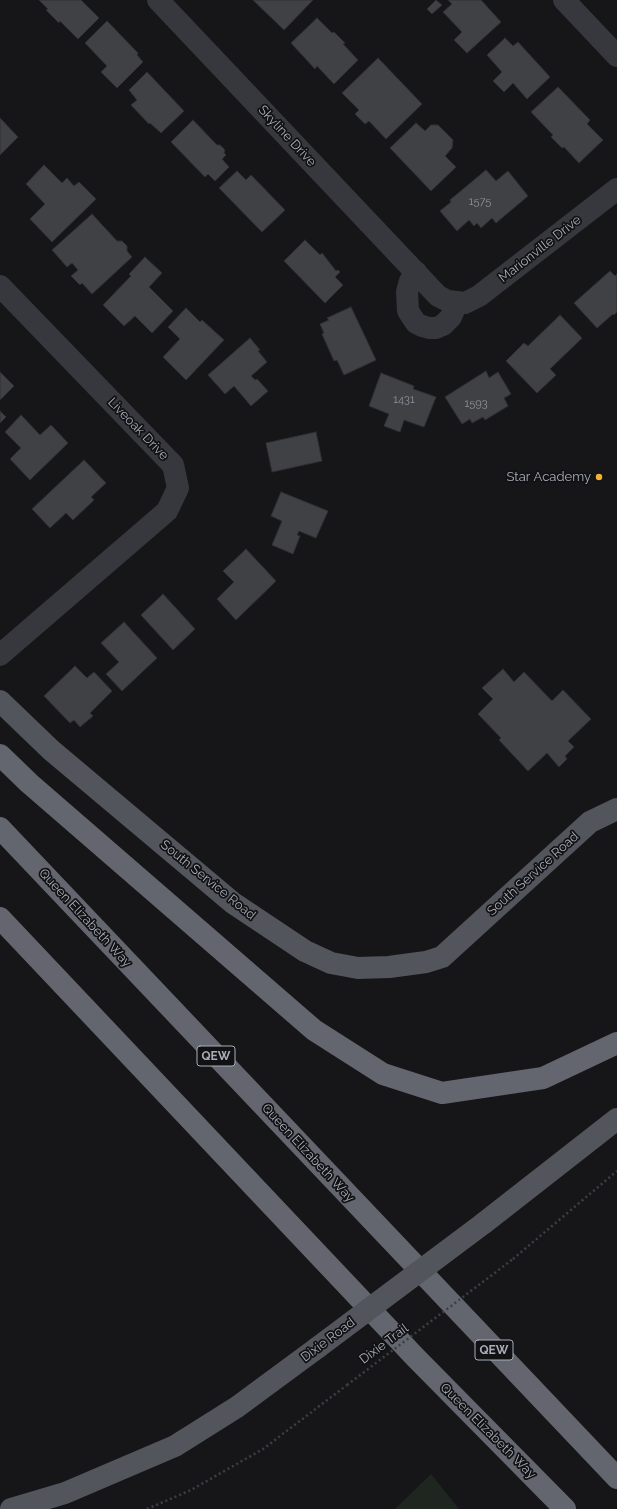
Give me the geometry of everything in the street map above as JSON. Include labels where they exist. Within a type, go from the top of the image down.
[{"type":"highway","points":[[0,755],[29,783],[314,1030],[383,1074],[442,1092],[543,1078],[617,1043]]},
{"type":"highway","name":"Queen Elizabeth Way","points":[[0,828],[617,1478]]},
{"type":"highway","name":"Queen Elizabeth Way","points":[[0,918],[416,1358],[565,1509]]},
{"type":"main road","name":"South Service Road","points":[[0,701],[51,750],[233,903],[304,952],[331,963],[358,968],[389,967],[426,962],[442,957],[590,822],[617,808]]},
{"type":"main road","name":"Dixie Road","points":[[11,1509],[65,1493],[175,1446],[237,1407],[484,1223],[617,1120]]},
{"type":"street","name":"Skyline Drive","points":[[158,0],[438,296],[448,301],[458,303]]},
{"type":"street","points":[[564,0],[617,56]]},
{"type":"street","name":"Marionville Drive","points":[[458,303],[470,301],[479,296],[617,189]]},
{"type":"street","points":[[416,272],[410,281],[407,298],[408,311],[416,323],[429,328],[436,328],[443,325],[451,318],[458,303]]},
{"type":"street","name":"Liveoak Drive","points":[[0,286],[173,465],[178,488],[167,511],[0,655]]},
{"type":"path","name":"Dixie Trail","points":[[147,1509],[191,1490],[263,1449],[513,1259],[617,1170]]},
{"type":"shaded area","points":[[431,1474],[459,1509],[395,1509]]},
{"type":"building","points":[[39,0],[81,0],[99,18],[78,39],[60,21],[59,23],[46,10],[48,9]]},
{"type":"building","points":[[253,0],[313,0],[284,30]]},
{"type":"building","points":[[436,0],[442,5],[432,14],[427,9]]},
{"type":"building","points":[[448,0],[481,0],[501,22],[467,53],[454,40],[462,32],[443,12],[452,4]]},
{"type":"building","points":[[317,18],[345,43],[343,44],[358,60],[334,84],[317,66],[315,69],[291,43]]},
{"type":"building","points":[[107,21],[138,53],[137,55],[143,62],[117,88],[101,72],[107,66],[85,43]]},
{"type":"building","points":[[505,38],[513,46],[518,42],[550,77],[527,99],[513,83],[504,92],[493,81],[502,72],[487,55]]},
{"type":"building","points":[[378,58],[422,104],[386,139],[369,121],[365,124],[355,114],[359,110],[342,93]]},
{"type":"building","points":[[147,72],[184,111],[161,133],[150,123],[149,124],[131,105],[137,100],[129,90]]},
{"type":"building","points":[[558,87],[590,120],[587,124],[603,140],[579,163],[564,147],[562,148],[551,137],[553,135],[531,112]]},
{"type":"building","points":[[0,118],[18,137],[0,155]]},
{"type":"building","points":[[193,120],[217,145],[220,145],[225,150],[224,153],[226,155],[222,159],[229,167],[215,181],[208,174],[205,177],[171,142]]},
{"type":"building","points":[[416,123],[425,131],[431,125],[438,125],[453,140],[452,148],[445,156],[456,167],[431,191],[390,148]]},
{"type":"building","points":[[44,165],[62,183],[67,178],[74,186],[79,182],[96,199],[52,242],[30,219],[45,204],[26,184]]},
{"type":"building","points":[[486,170],[496,181],[508,171],[528,196],[496,223],[492,218],[481,228],[477,223],[474,226],[469,220],[457,231],[440,211],[451,202],[450,200]]},
{"type":"building","points":[[237,171],[246,180],[251,175],[285,210],[262,232],[219,188]]},
{"type":"building","points":[[92,214],[117,241],[122,241],[127,246],[127,251],[132,257],[92,294],[82,283],[80,285],[71,276],[78,270],[72,263],[67,267],[52,250]]},
{"type":"building","points":[[305,240],[320,255],[322,253],[336,271],[338,270],[340,272],[335,277],[343,285],[325,303],[284,261]]},
{"type":"building","points":[[145,257],[162,273],[149,287],[173,311],[152,333],[135,316],[124,326],[103,305],[131,276],[129,274]]},
{"type":"building","points":[[610,271],[615,276],[617,274],[617,312],[597,328],[574,303]]},
{"type":"building","points":[[351,307],[376,360],[344,375],[337,360],[334,361],[322,334],[324,333],[320,324],[329,320],[327,318]]},
{"type":"building","points":[[186,308],[200,322],[202,320],[224,340],[186,380],[163,357],[180,339],[168,327]]},
{"type":"building","points":[[560,315],[582,338],[550,369],[556,375],[537,393],[506,361],[524,343],[528,346]]},
{"type":"building","points":[[250,338],[260,350],[258,351],[267,362],[251,376],[255,380],[257,379],[268,391],[251,406],[234,386],[225,394],[208,375]]},
{"type":"building","points":[[486,371],[489,378],[498,372],[511,394],[504,398],[508,406],[485,420],[483,417],[472,423],[470,419],[462,424],[445,397]]},
{"type":"building","points":[[0,372],[14,386],[0,400]]},
{"type":"building","points":[[381,373],[414,386],[413,389],[436,397],[424,427],[404,420],[400,432],[384,426],[389,414],[369,406]]},
{"type":"building","points":[[0,411],[6,417],[0,423]]},
{"type":"building","points":[[21,415],[40,435],[51,425],[68,443],[30,480],[10,459],[21,448],[5,432]]},
{"type":"building","points":[[316,432],[322,461],[272,472],[266,443]]},
{"type":"building","points":[[84,460],[106,483],[91,497],[94,500],[73,520],[66,513],[50,528],[32,509]]},
{"type":"building","points":[[281,492],[328,511],[316,538],[299,531],[297,535],[300,536],[293,554],[272,545],[282,521],[271,516]]},
{"type":"building","points":[[246,549],[276,581],[236,620],[217,599],[234,582],[223,571]]},
{"type":"building","points":[[163,594],[195,629],[173,650],[141,615]]},
{"type":"building","points":[[124,622],[157,658],[122,691],[106,674],[119,662],[101,643]]},
{"type":"building","points":[[75,666],[87,678],[94,672],[112,691],[90,713],[93,716],[80,727],[74,720],[70,723],[44,696]]},
{"type":"building","points":[[503,669],[514,682],[524,672],[552,701],[563,690],[591,719],[568,741],[574,747],[565,756],[567,759],[559,767],[547,753],[528,771],[499,740],[501,738],[478,714],[493,699],[482,688]]},
{"type":"place","name":"Star Academy","points":[[599,477]]}]
